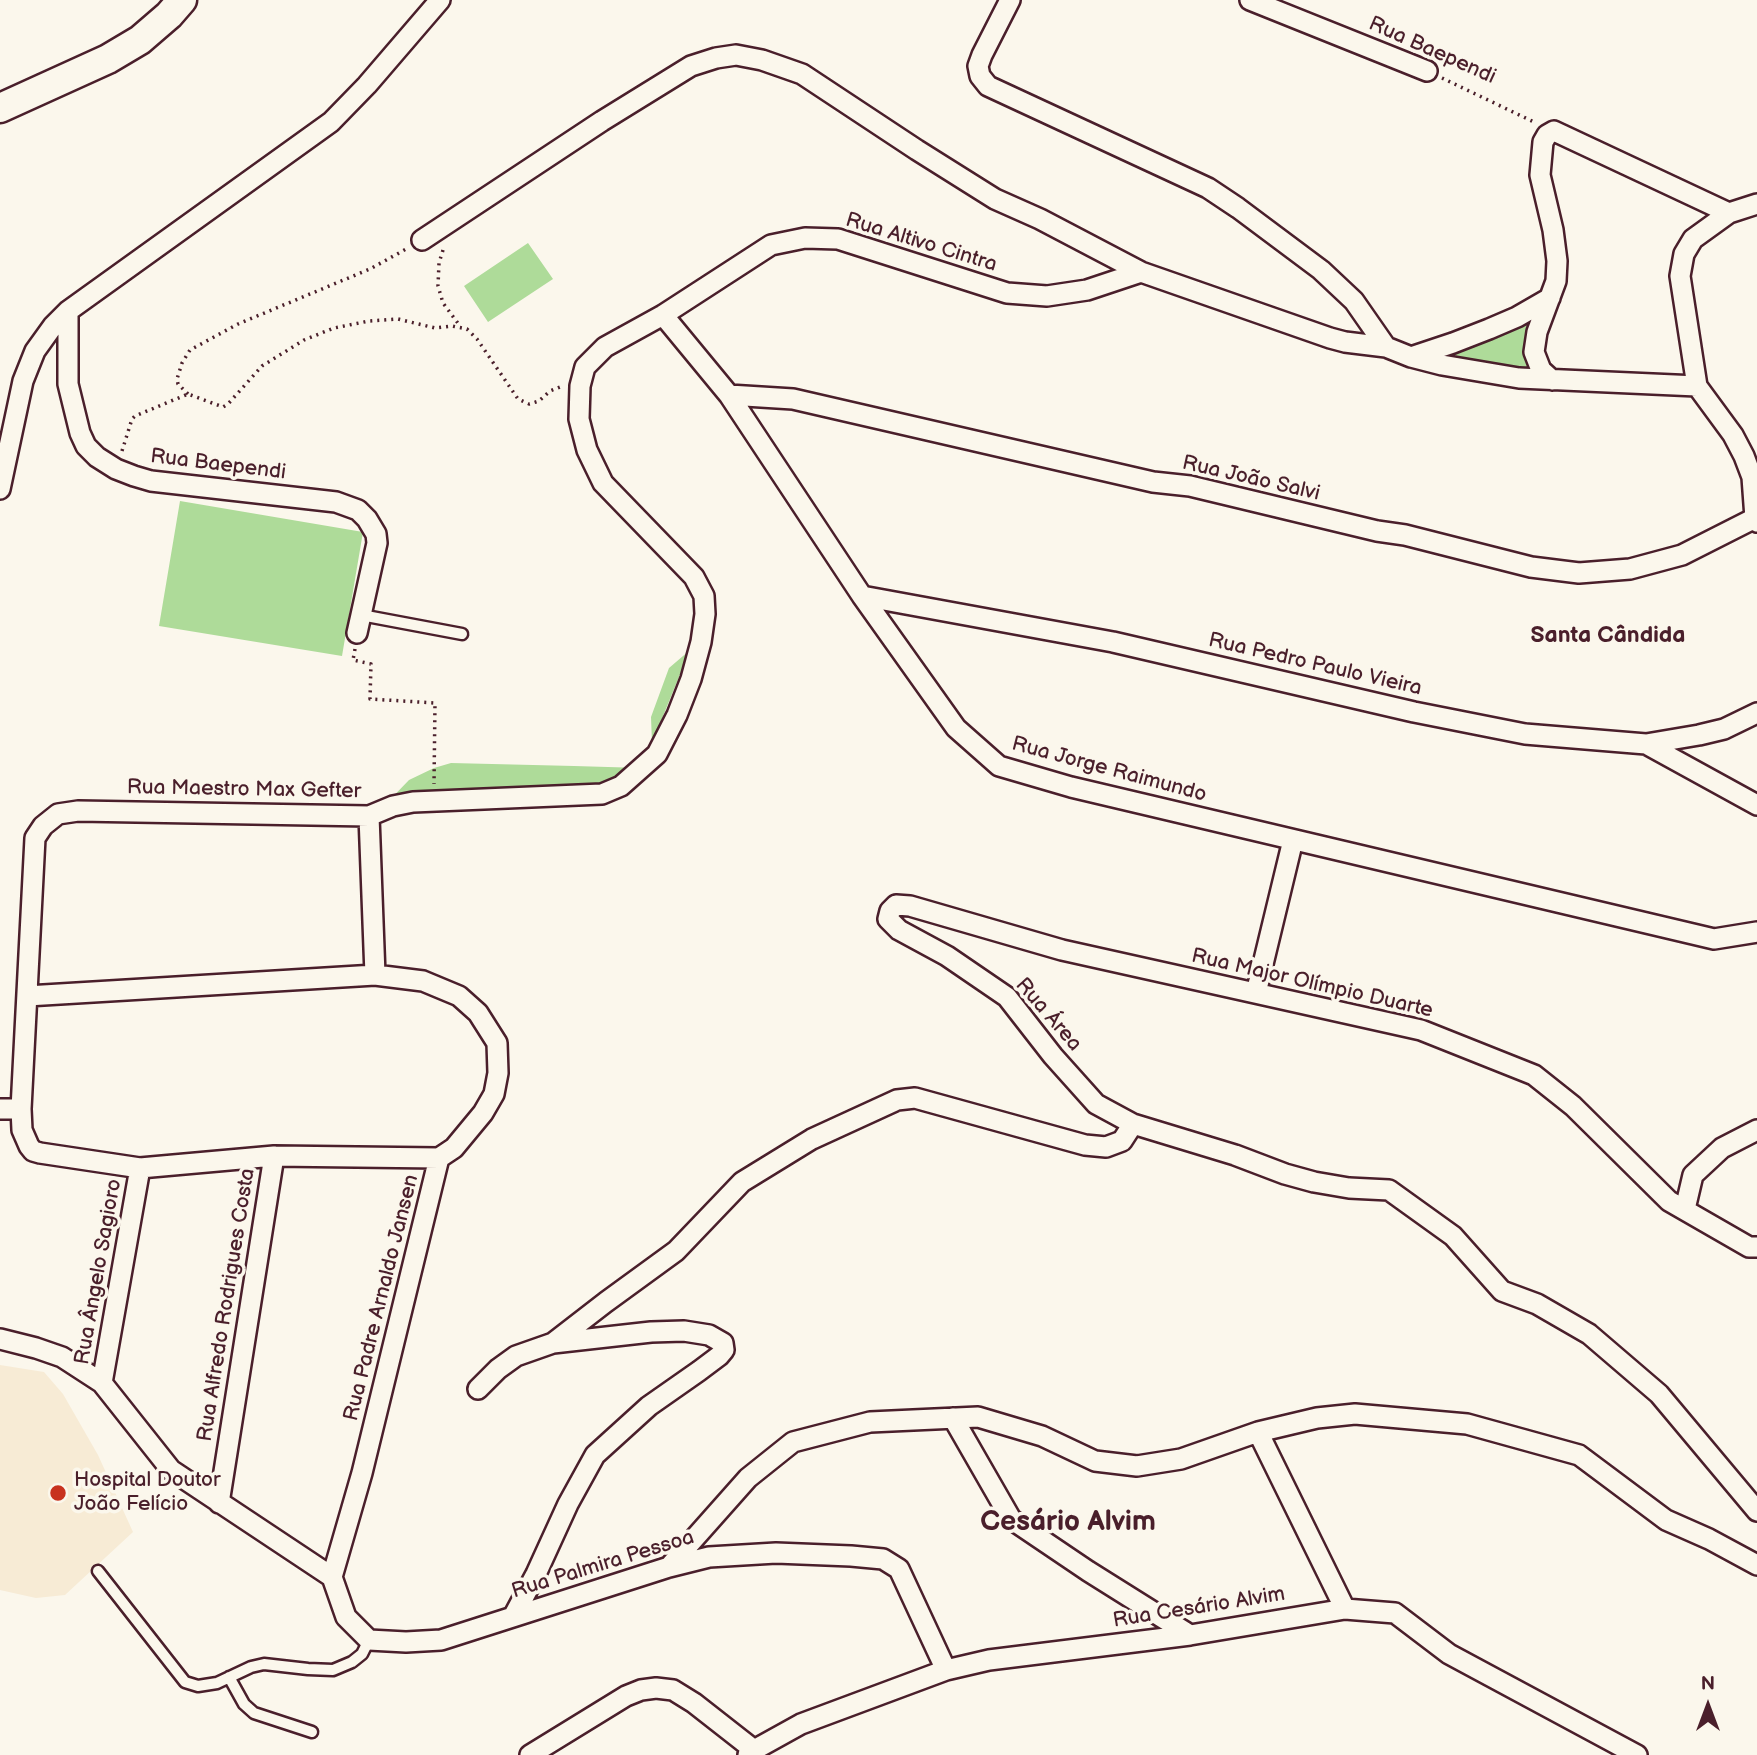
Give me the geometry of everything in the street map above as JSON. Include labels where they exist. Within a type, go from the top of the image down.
[{"type":"main road","points":[[0,108],[119,53],[140,40],[182,0]]},
{"type":"street","points":[[0,489],[23,381],[34,351],[52,326],[68,311],[331,122],[367,85],[440,0]]},
{"type":"street","points":[[1010,0],[978,66],[980,76],[988,86],[1208,188],[1228,201],[1321,270],[1354,301],[1386,347]]},
{"type":"street","name":"Rua Baependi","points":[[1250,0],[1427,71]]},
{"type":"street","points":[[422,240],[602,121],[691,66],[736,55],[762,60],[802,74],[995,199],[1040,219],[1141,272],[1345,342],[1386,347],[1442,365],[1519,378],[1697,386]]},
{"type":"street","points":[[1552,380],[1541,370],[1534,352],[1537,332],[1556,281],[1557,261],[1553,230],[1540,175],[1543,142],[1547,135],[1554,131],[1729,213]]},
{"type":"street","points":[[1756,520],[1752,477],[1744,456],[1733,435],[1697,386],[1680,276],[1684,254],[1693,239],[1729,213],[1757,205]]},
{"type":"street","name":"Rua Altivo Cintra","points":[[663,315],[771,245],[805,238],[838,239],[1007,293],[1047,296],[1087,290],[1141,272]]},
{"type":"street","points":[[1411,357],[1489,329],[1550,298]]},
{"type":"street","name":"Rua Baependi","points":[[68,311],[68,384],[80,433],[86,446],[97,457],[134,477],[335,502],[358,510],[372,524],[377,543],[359,624]]},
{"type":"street","name":"Rua Maestro Max Gefter","points":[[27,996],[34,838],[43,825],[58,814],[78,811],[369,816],[393,806],[413,802],[602,794],[621,786],[657,754],[677,715],[691,679],[701,642],[705,614],[704,596],[694,577],[603,483],[587,450],[579,419],[580,386],[585,367],[605,347],[663,315]]},
{"type":"street","name":"Rua Jorge Raimundo","points":[[663,315],[729,395],[862,596],[956,728],[999,766],[1071,787],[1714,939],[1757,932]]},
{"type":"street","name":"Rua João Salvi","points":[[729,395],[793,399],[1153,481],[1190,486],[1531,567],[1567,572],[1630,569],[1682,555],[1756,520]]},
{"type":"street","name":"Rua Pedro Paulo Vieira","points":[[862,596],[1113,642],[1414,712],[1525,734],[1646,744],[1724,729],[1757,713]]},
{"type":"street","points":[[1646,744],[1757,805]]},
{"type":"street","points":[[369,816],[375,975]]},
{"type":"street","points":[[1256,992],[1293,840]]},
{"type":"street","name":"Rua Major Olímpio Duarte","points":[[888,919],[890,911],[896,905],[910,906],[1062,950],[1420,1030],[1534,1075],[1573,1106],[1669,1201],[1749,1247],[1757,1247]]},
{"type":"street","name":"Rua Área","points":[[888,919],[899,930],[947,956],[1007,997],[1053,1056],[1097,1104],[1132,1124],[1314,1182],[1349,1188],[1389,1190],[1453,1236],[1502,1291],[1538,1304],[1589,1334],[1660,1394],[1757,1511]]},
{"type":"street","name":"Rua Padre Arnaldo Jansen","points":[[27,996],[375,975],[423,981],[459,996],[478,1013],[497,1043],[498,1073],[494,1094],[468,1133],[454,1148],[439,1158],[362,1474],[332,1577]]},
{"type":"street","points":[[27,996],[21,1109],[22,1130],[33,1151],[140,1168],[274,1156],[439,1158]]},
{"type":"street","points":[[553,1343],[676,1251],[742,1182],[812,1139],[897,1100],[915,1098],[1085,1145],[1106,1147],[1122,1141],[1132,1124]]},
{"type":"street","points":[[0,1109],[21,1109]]},
{"type":"street","points":[[1685,1209],[1693,1175],[1722,1148],[1757,1130]]},
{"type":"street","name":"Rua Alfredo Rodrigues Costa","points":[[219,1503],[274,1156]]},
{"type":"street","name":"Rua Ângelo Sagioro","points":[[102,1383],[140,1168]]},
{"type":"street","points":[[478,1389],[516,1356],[553,1343],[684,1331],[709,1335],[723,1343],[724,1350],[719,1356],[649,1406],[595,1455],[514,1615]]},
{"type":"street","points":[[0,1339],[62,1357],[102,1383],[171,1470],[332,1577],[346,1617],[369,1640]]},
{"type":"street","points":[[669,1567],[748,1478],[793,1442],[870,1422],[978,1417],[1042,1436],[1095,1461],[1137,1466],[1181,1459],[1258,1432],[1317,1418],[1355,1414],[1467,1424],[1579,1455],[1666,1520],[1757,1564]]},
{"type":"street","points":[[953,1418],[1010,1519],[1190,1635]]},
{"type":"street","points":[[1258,1432],[1346,1609]]},
{"type":"street","name":"Rua Palmira Pessoa","points":[[369,1640],[441,1640],[514,1615],[709,1557],[776,1553],[851,1556],[883,1559],[899,1569],[946,1670]]},
{"type":"street","name":"Rua Cesário Alvim","points":[[751,1752],[801,1724],[946,1670],[989,1660],[1190,1635],[1346,1609],[1395,1613],[1449,1654],[1637,1755]]},
{"type":"street","points":[[530,1755],[626,1696],[656,1688],[673,1690],[694,1703],[751,1752]]},
{"type":"lane","points":[[359,624],[462,634]]},
{"type":"lane","points":[[98,1572],[186,1682],[198,1686],[217,1683],[264,1664],[332,1670],[352,1662],[362,1654],[369,1640]]},
{"type":"lane","points":[[229,1677],[244,1704],[254,1713],[312,1732]]},
{"type":"path","name":"Rua Baependi","points":[[1427,71],[1554,131]]},
{"type":"path","points":[[422,240],[370,269],[238,324],[190,350],[182,363],[178,384],[188,394],[223,407],[262,366],[304,340],[334,328],[390,319],[435,328],[467,329],[477,339],[518,399],[529,404],[539,401],[550,391],[573,385],[580,386]]},
{"type":"path","points":[[445,245],[439,263],[438,286],[443,303],[460,327]]},
{"type":"path","points":[[116,469],[133,417],[188,394]]},
{"type":"path","points":[[359,624],[353,660],[371,664],[370,699],[435,703],[434,801]]},
{"type":"shaded area","name":"Hospital Doutor João Felício","points":[[0,1365],[44,1372],[63,1394],[98,1455],[133,1532],[65,1595],[36,1598],[0,1590]]},
{"type":"green space","points":[[528,243],[553,279],[488,322],[464,286]]},
{"type":"green space","points":[[1534,316],[1535,371],[1435,354]]},
{"type":"green space","points":[[180,501],[363,532],[342,656],[159,626]]},
{"type":"green space","points":[[690,650],[652,743],[651,717],[669,668]]},
{"type":"green space","points":[[451,763],[642,768],[621,786],[380,810],[409,780]]},
{"type":"place","name":"Hospital Doutor João Felício","points":[[58,1493]]},
{"type":"district","name":"Santa Cândida","points":[[1608,636]]},
{"type":"district","name":"Cesário Alvim","points":[[1068,1523]]}]
